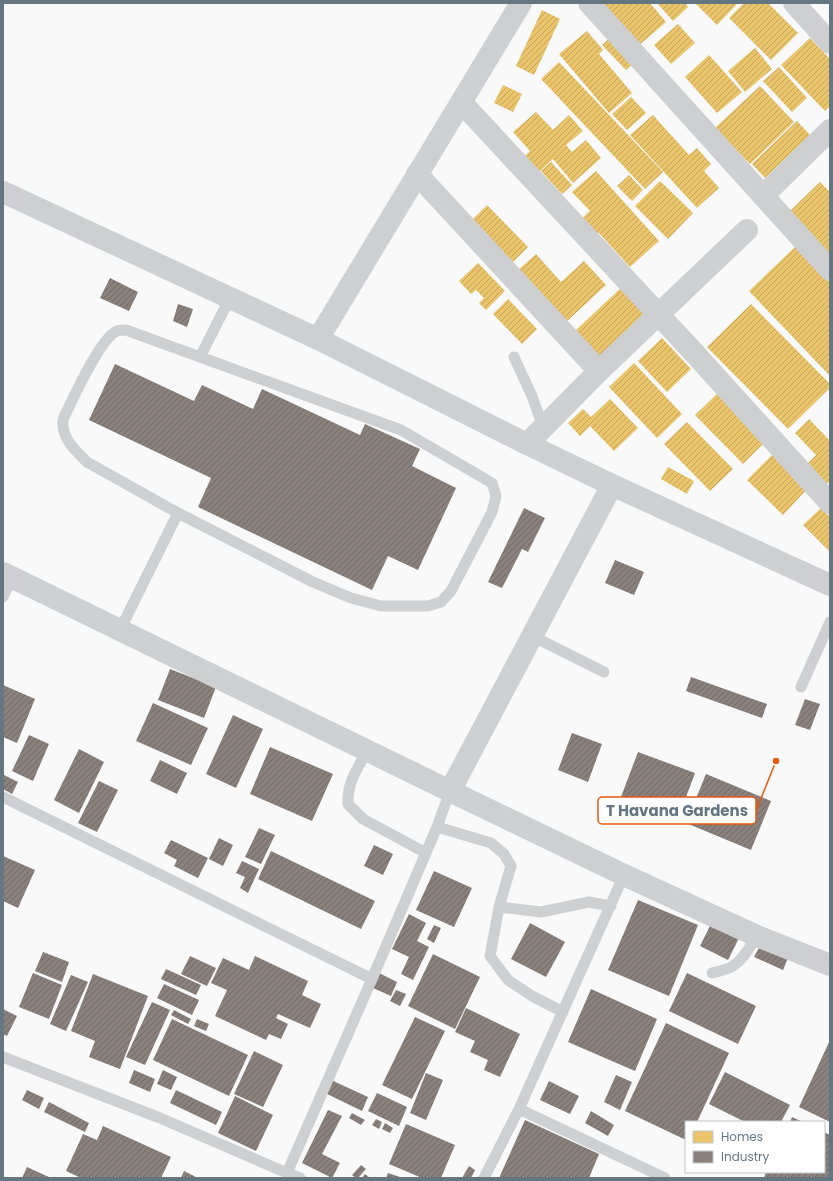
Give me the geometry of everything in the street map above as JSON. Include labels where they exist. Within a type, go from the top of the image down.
[{"type":"street","points":[[318,340],[521,3]]},
{"type":"street","points":[[590,3],[830,270]]},
{"type":"street","points":[[794,3],[830,43]]},
{"type":"street","points":[[461,102],[658,314],[830,503]]},
{"type":"street","points":[[763,196],[830,130]]},
{"type":"street","points":[[417,174],[599,371]]},
{"type":"street","points":[[3,192],[318,340],[612,485],[830,585]]},
{"type":"street","points":[[527,444],[599,371],[747,230]]},
{"type":"street","points":[[450,791],[612,485]]},
{"type":"street","points":[[8,575],[624,875],[757,936],[830,965]]},
{"type":"lane","points":[[200,357],[230,298]]},
{"type":"lane","points":[[126,330],[200,357],[401,430],[492,483],[496,496],[492,512],[451,591],[441,602],[428,606],[381,606],[351,598],[313,582],[178,513],[88,462],[75,451],[66,437],[62,427],[64,417],[97,352],[106,340],[117,331],[126,330]]},
{"type":"lane","points":[[514,356],[532,396],[543,427]]},
{"type":"lane","points":[[120,630],[178,513]]},
{"type":"lane","points":[[3,597],[8,575]]},
{"type":"lane","points":[[801,687],[830,622]]},
{"type":"lane","points":[[532,636],[604,672]]},
{"type":"lane","points":[[367,751],[351,780],[348,793],[348,804],[363,819],[426,853]]},
{"type":"lane","points":[[287,1173],[426,853],[450,791]]},
{"type":"lane","points":[[3,797],[372,979]]},
{"type":"lane","points":[[437,827],[491,843],[504,854],[511,866],[499,908],[490,956],[508,980],[532,996],[563,1012]]},
{"type":"lane","points":[[484,1178],[519,1109],[624,875]]},
{"type":"lane","points":[[499,908],[541,912],[589,902],[611,906]]},
{"type":"lane","points":[[712,973],[733,966],[741,960],[757,936]]},
{"type":"lane","points":[[3,1057],[160,1118],[300,1178]]},
{"type":"lane","points":[[519,1109],[665,1178]]},
{"type":"building: Homes","points":[[599,3],[650,3],[666,22],[637,47]]},
{"type":"building: Homes","points":[[657,3],[685,3],[688,7],[673,21]]},
{"type":"building: Homes","points":[[695,3],[738,3],[717,25]]},
{"type":"building: Homes","points":[[744,3],[768,3],[798,33],[771,60],[729,18]]},
{"type":"building: Homes","points":[[542,10],[560,19],[534,75],[516,66]]},
{"type":"building: Homes","points":[[678,24],[695,43],[671,64],[654,45]]},
{"type":"building: Homes","points":[[587,31],[603,50],[599,54],[632,93],[609,113],[559,54]]},
{"type":"building: Homes","points":[[612,36],[636,61],[626,70],[602,45]]},
{"type":"building: Homes","points":[[810,38],[830,59],[830,106],[825,111],[781,65]]},
{"type":"building: Homes","points":[[755,48],[772,69],[745,92],[728,71]]},
{"type":"building: Homes","points":[[709,55],[742,92],[717,113],[685,77]]},
{"type":"building: Homes","points":[[559,62],[663,172],[645,189],[541,79]]},
{"type":"building: Homes","points":[[779,67],[807,98],[792,112],[763,81]]},
{"type":"building: Homes","points":[[503,85],[522,94],[513,112],[494,103]]},
{"type":"building: Homes","points":[[760,86],[794,122],[750,164],[715,128]]},
{"type":"building: Homes","points":[[631,97],[646,113],[627,130],[612,114]]},
{"type":"building: Homes","points":[[536,112],[553,130],[569,115],[583,131],[566,145],[572,152],[586,140],[601,158],[573,183],[553,159],[538,173],[524,157],[530,151],[513,132]]},
{"type":"building: Homes","points":[[653,115],[689,155],[697,148],[711,164],[704,171],[719,188],[697,208],[630,135]]},
{"type":"building: Homes","points":[[797,121],[810,135],[765,178],[752,164]]},
{"type":"building: Homes","points":[[551,162],[572,185],[562,194],[541,171]]},
{"type":"building: Homes","points":[[596,171],[659,241],[630,267],[599,233],[593,238],[578,222],[590,211],[572,192]]},
{"type":"building: Homes","points":[[629,175],[643,190],[632,201],[617,186]]},
{"type":"building: Homes","points":[[660,181],[693,213],[668,239],[635,206]]},
{"type":"building: Homes","points":[[820,182],[830,192],[830,254],[789,212]]},
{"type":"building: Homes","points":[[487,205],[528,247],[513,262],[472,220]]},
{"type":"building: Homes","points":[[795,247],[830,283],[830,376],[749,291]]},
{"type":"building: Homes","points":[[536,254],[561,282],[584,261],[606,285],[565,323],[517,271]]},
{"type":"building: Homes","points":[[478,263],[505,291],[486,310],[479,303],[484,298],[476,290],[471,294],[459,281]]},
{"type":"building: Homes","points":[[623,286],[647,312],[599,357],[575,331]]},
{"type":"building: Homes","points":[[508,299],[537,329],[522,344],[493,314]]},
{"type":"building: Homes","points":[[751,304],[830,384],[830,388],[788,429],[707,347]]},
{"type":"building: Homes","points":[[662,338],[691,369],[667,392],[638,361]]},
{"type":"building: Homes","points":[[634,363],[682,414],[657,438],[609,387]]},
{"type":"building: Homes","points":[[719,392],[766,441],[743,464],[695,415]]},
{"type":"building: Homes","points":[[610,399],[638,428],[614,451],[590,426],[580,436],[568,423],[583,409],[591,417]]},
{"type":"building: Homes","points":[[809,419],[830,441],[830,481],[826,485],[806,465],[816,455],[795,433]]},
{"type":"building: Homes","points":[[687,422],[733,469],[710,491],[664,444]]},
{"type":"building: Homes","points":[[775,452],[810,486],[783,515],[747,480]]},
{"type":"building: Homes","points":[[668,467],[694,481],[687,494],[661,479]]},
{"type":"building: Homes","points":[[821,508],[830,517],[830,552],[803,525]]},
{"type":"building: Industry","points":[[110,278],[138,292],[129,311],[100,298]]},
{"type":"building: Industry","points":[[178,304],[193,309],[187,327],[173,321]]},
{"type":"building: Industry","points":[[115,364],[194,401],[202,385],[253,409],[262,389],[360,435],[365,424],[420,449],[412,466],[456,488],[418,570],[388,556],[372,590],[198,507],[211,478],[89,420]]},
{"type":"building: Industry","points":[[524,508],[545,518],[528,552],[522,549],[502,588],[488,582]]},
{"type":"building: Industry","points":[[615,560],[644,572],[634,595],[605,583]]},
{"type":"building: Industry","points":[[170,669],[216,687],[204,718],[158,700]]},
{"type":"building: Industry","points":[[691,677],[767,704],[762,718],[686,691]]},
{"type":"building: Industry","points":[[3,685],[35,699],[17,743],[3,737]]},
{"type":"building: Industry","points":[[805,699],[820,704],[810,730],[795,725]]},
{"type":"building: Industry","points":[[153,703],[208,728],[191,765],[136,741]]},
{"type":"building: Industry","points":[[233,715],[263,729],[236,788],[206,774]]},
{"type":"building: Industry","points":[[572,733],[602,744],[588,782],[558,770]]},
{"type":"building: Industry","points":[[29,735],[49,744],[33,781],[12,771]]},
{"type":"building: Industry","points":[[270,747],[333,774],[312,821],[250,794]]},
{"type":"building: Industry","points":[[79,749],[104,762],[79,813],[54,800]]},
{"type":"building: Industry","points":[[638,752],[695,773],[676,824],[619,802]]},
{"type":"building: Industry","points":[[160,760],[187,773],[177,794],[150,781]]},
{"type":"building: Industry","points":[[706,774],[771,801],[751,850],[686,823]]},
{"type":"building: Industry","points":[[4,775],[18,782],[12,794],[3,789]]},
{"type":"building: Industry","points":[[99,781],[118,790],[97,832],[78,823]]},
{"type":"building: Industry","points":[[259,828],[275,835],[261,864],[245,857]]},
{"type":"building: Industry","points":[[219,838],[233,845],[223,866],[209,859]]},
{"type":"building: Industry","points":[[171,840],[208,858],[198,878],[174,866],[177,860],[164,853]]},
{"type":"building: Industry","points":[[374,845],[393,854],[383,875],[364,866]]},
{"type":"building: Industry","points":[[271,851],[375,901],[361,929],[258,879]]},
{"type":"building: Industry","points":[[3,856],[35,870],[18,908],[3,901]]},
{"type":"building: Industry","points":[[242,861],[259,869],[248,893],[240,888],[245,877],[236,873]]},
{"type":"building: Industry","points":[[434,871],[472,888],[454,927],[416,910]]},
{"type":"building: Industry","points":[[638,900],[698,925],[669,996],[608,970]]},
{"type":"building: Industry","points":[[409,914],[426,923],[417,941],[429,947],[413,980],[401,974],[409,957],[392,949]]},
{"type":"building: Industry","points":[[530,923],[565,942],[546,977],[511,959]]},
{"type":"building: Industry","points":[[711,924],[739,938],[728,960],[700,946]]},
{"type":"building: Industry","points":[[434,925],[441,928],[434,943],[427,939]]},
{"type":"building: Industry","points":[[760,946],[788,958],[783,970],[754,957]]},
{"type":"building: Industry","points":[[43,952],[69,962],[62,982],[35,971]]},
{"type":"building: Industry","points":[[433,954],[480,977],[455,1029],[408,1006]]},
{"type":"building: Industry","points":[[190,956],[216,968],[207,986],[181,974]]},
{"type":"building: Industry","points":[[255,956],[308,981],[302,995],[321,1004],[310,1028],[278,1014],[276,1018],[288,1024],[281,1039],[269,1034],[266,1040],[215,1016],[227,990],[211,983],[223,958],[249,970]]},
{"type":"building: Industry","points":[[166,969],[201,985],[196,995],[161,979]]},
{"type":"building: Industry","points":[[33,973],[62,985],[49,1019],[19,1007]]},
{"type":"building: Industry","points":[[379,973],[397,982],[391,996],[373,988]]},
{"type":"building: Industry","points":[[687,973],[756,1006],[738,1044],[669,1011]]},
{"type":"building: Industry","points":[[93,974],[148,996],[120,1069],[89,1057],[95,1041],[71,1031]]},
{"type":"building: Industry","points":[[71,975],[88,982],[66,1031],[50,1024]]},
{"type":"building: Industry","points":[[164,984],[199,1000],[192,1015],[157,998]]},
{"type":"building: Industry","points":[[591,989],[657,1019],[635,1071],[568,1042]]},
{"type":"building: Industry","points":[[396,990],[406,994],[400,1006],[390,1001]]},
{"type":"building: Industry","points":[[152,1002],[170,1010],[145,1065],[126,1057]]},
{"type":"building: Industry","points":[[466,1008],[520,1034],[500,1077],[484,1070],[488,1060],[470,1052],[475,1041],[455,1032]]},
{"type":"building: Industry","points":[[3,1009],[17,1016],[7,1036],[3,1034]]},
{"type":"building: Industry","points":[[174,1010],[191,1019],[188,1024],[171,1015]]},
{"type":"building: Industry","points":[[415,1017],[445,1031],[412,1099],[382,1085]]},
{"type":"building: Industry","points":[[172,1019],[248,1055],[229,1096],[153,1060]]},
{"type":"building: Industry","points":[[197,1019],[209,1024],[206,1031],[194,1026]]},
{"type":"building: Industry","points":[[666,1023],[729,1053],[697,1121],[685,1121],[685,1140],[625,1111]]},
{"type":"building: Industry","points":[[830,1040],[830,1122],[799,1107]]},
{"type":"building: Industry","points":[[254,1051],[283,1065],[263,1107],[234,1094]]},
{"type":"building: Industry","points":[[134,1070],[155,1079],[150,1092],[129,1083]]},
{"type":"building: Industry","points":[[163,1070],[177,1077],[171,1090],[157,1084]]},
{"type":"building: Industry","points":[[725,1072],[790,1105],[782,1121],[743,1121],[709,1104]]},
{"type":"building: Industry","points":[[426,1073],[443,1080],[426,1120],[410,1113]]},
{"type":"building: Industry","points":[[616,1075],[632,1082],[620,1110],[604,1102]]},
{"type":"building: Industry","points":[[331,1080],[368,1097],[362,1111],[325,1093]]},
{"type":"building: Industry","points":[[549,1081],[579,1096],[570,1114],[540,1100]]},
{"type":"building: Industry","points":[[27,1090],[44,1098],[39,1109],[22,1100]]},
{"type":"building: Industry","points":[[176,1090],[222,1112],[216,1125],[170,1103]]},
{"type":"building: Industry","points":[[377,1093],[407,1107],[399,1126],[368,1111]]},
{"type":"building: Industry","points":[[235,1096],[273,1115],[256,1151],[218,1133]]},
{"type":"building: Industry","points":[[49,1102],[89,1123],[85,1132],[44,1112]]},
{"type":"building: Industry","points":[[328,1110],[342,1116],[322,1154],[340,1163],[332,1178],[302,1163]]},
{"type":"building: Industry","points":[[591,1111],[614,1125],[608,1136],[585,1123]]},
{"type":"building: Industry","points":[[352,1113],[365,1120],[361,1125],[349,1118]]},
{"type":"building: Industry","points":[[792,1117],[801,1121],[790,1121]]},
{"type":"building: Industry","points":[[376,1119],[382,1122],[379,1129],[372,1125]]},
{"type":"building: Industry","points":[[525,1120],[599,1154],[589,1178],[499,1178]]},
{"type":"building: Industry","points":[[385,1123],[393,1128],[390,1133],[382,1129]]},
{"type":"building: Industry","points":[[406,1124],[455,1145],[441,1178],[422,1178],[389,1164]]},
{"type":"building: Industry","points":[[103,1126],[171,1157],[161,1178],[81,1178],[66,1171],[83,1134],[97,1140]]},
{"type":"building: Industry","points":[[825,1132],[830,1135],[830,1178],[764,1178],[766,1173],[825,1173]]},
{"type":"building: Industry","points":[[361,1165],[366,1169],[358,1178],[356,1178],[352,1175]]},
{"type":"building: Industry","points":[[469,1166],[475,1170],[471,1178],[462,1178]]},
{"type":"building: Industry","points":[[27,1167],[51,1178],[22,1178]]},
{"type":"building: Industry","points":[[184,1171],[198,1178],[181,1178]]},
{"type":"building: Industry","points":[[388,1173],[403,1178],[386,1178]]},
{"type":"building: Industry","points":[[365,1174],[370,1178],[362,1178]]},
{"type":"place","name":"T Havana Gardens","points":[[776,761]]}]
